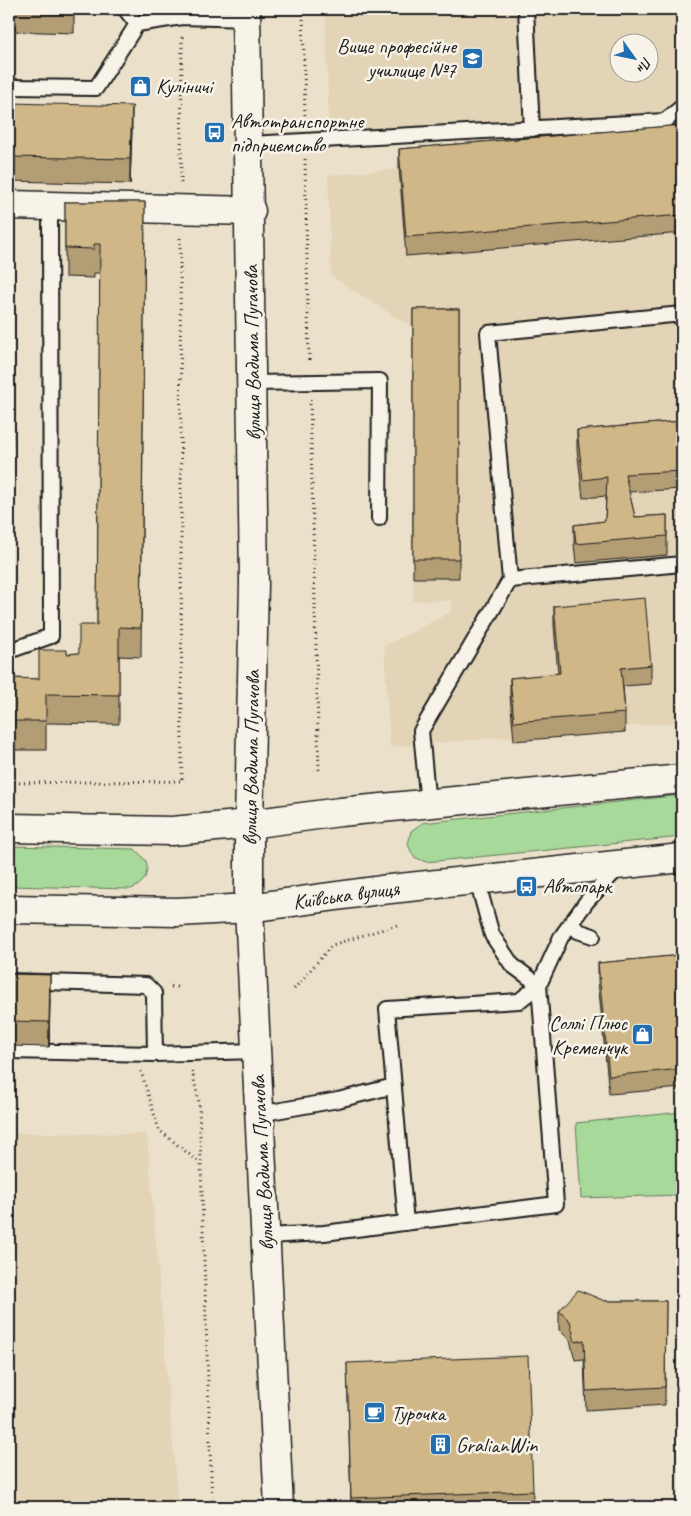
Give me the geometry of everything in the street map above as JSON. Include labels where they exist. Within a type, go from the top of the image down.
[{"type":"main road","name":"вулиця Вадима Пугачова","points":[[246,14],[250,144],[254,583],[249,908],[279,1507]]},
{"type":"main road","points":[[9,205],[250,211]]},
{"type":"main road","points":[[9,828],[172,831],[249,824],[340,812],[682,779]]},
{"type":"main road","name":"Київська вулиця","points":[[9,908],[178,912],[249,908],[477,880],[682,858]]},
{"type":"lane","points":[[125,9],[137,24]]},
{"type":"lane","points":[[526,9],[532,129]]},
{"type":"lane","points":[[9,87],[96,88],[137,24],[182,17],[246,14]]},
{"type":"lane","points":[[250,144],[665,121],[682,107]]},
{"type":"lane","points":[[9,651],[51,636],[50,207]]},
{"type":"lane","points":[[428,804],[421,732],[510,580],[488,333],[682,314]]},
{"type":"lane","points":[[252,383],[380,381],[379,518]]},
{"type":"lane","points":[[510,580],[682,564]]},
{"type":"lane","points":[[406,1223],[387,1009],[518,1001],[539,985],[561,937],[621,864]]},
{"type":"lane","points":[[266,1236],[324,1233],[556,1204],[539,985],[512,965],[492,935],[477,880]]},
{"type":"lane","points":[[572,923],[578,931],[594,936]]},
{"type":"lane","points":[[9,980],[146,985],[154,993],[154,1054]]},
{"type":"lane","points":[[9,1051],[188,1054],[256,1051]]},
{"type":"lane","points":[[259,1114],[338,1100],[394,1086]]},
{"type":"path","points":[[9,783],[182,781],[180,209],[182,17]]},
{"type":"path","points":[[294,989],[332,944],[400,924]]},
{"type":"path","points":[[135,1054],[159,1130],[201,1163]]},
{"type":"path","points":[[188,1054],[199,1102],[212,1507]]},
{"type":"shaded area","name":"Вище професійне училище №7","points":[[325,9],[682,9],[682,115],[329,134]]},
{"type":"shaded area","points":[[682,144],[682,722],[390,747],[384,646],[451,612],[451,601],[413,601],[413,328],[331,276],[328,175]]},
{"type":"shaded area","points":[[9,1133],[147,1134],[178,1507],[9,1507]]},
{"type":"green space","points":[[682,795],[682,837],[426,862],[414,857],[408,845],[411,831],[422,823]]},
{"type":"green space","points":[[9,846],[135,849],[146,861],[147,871],[142,882],[131,889],[9,886]]},
{"type":"green space","points":[[682,1112],[682,1195],[581,1198],[576,1123]]},
{"type":"building","points":[[9,103],[132,106],[130,159],[9,157]]},
{"type":"building","points":[[682,125],[682,215],[406,237],[399,149]]},
{"type":"building","points":[[65,202],[145,202],[141,628],[119,627],[119,695],[46,694],[46,721],[9,721],[9,678],[39,679],[39,650],[67,650],[67,654],[79,653],[79,625],[97,625],[100,244],[94,244],[94,249],[65,248]]},
{"type":"building","points":[[413,309],[459,309],[459,559],[413,559]]},
{"type":"building","points":[[9,385],[13,385],[11,432],[9,431]]},
{"type":"building","points":[[682,421],[682,471],[625,474],[635,517],[667,515],[667,536],[576,544],[574,525],[605,521],[607,477],[583,480],[577,430]]},
{"type":"building","points":[[645,598],[651,665],[621,668],[625,713],[514,722],[510,678],[560,673],[554,606]]},
{"type":"building","name":"Соллі Плюс Кременчук","points":[[682,955],[682,1069],[609,1076],[598,963]]},
{"type":"building","points":[[9,974],[50,975],[49,1022],[9,1021]]},
{"type":"building","points":[[578,1290],[605,1301],[666,1301],[665,1387],[586,1391],[584,1340],[575,1342],[570,1321],[559,1311]]},
{"type":"building","name":"GralianWin","points":[[528,1356],[533,1491],[351,1498],[347,1363]]},
{"type":"place","name":"Вище професійне училище №7","points":[[472,58]]},
{"type":"place","name":"Куліничі","points":[[140,86]]},
{"type":"place","name":"Автотранспортне підприємство","points":[[215,133]]},
{"type":"place","name":"Автопарк","points":[[527,886]]},
{"type":"place","name":"Соллі Плюс Кременчук","points":[[643,1035]]},
{"type":"place","name":"Турочка","points":[[375,1413]]},
{"type":"place","name":"GralianWin","points":[[440,1445]]}]
